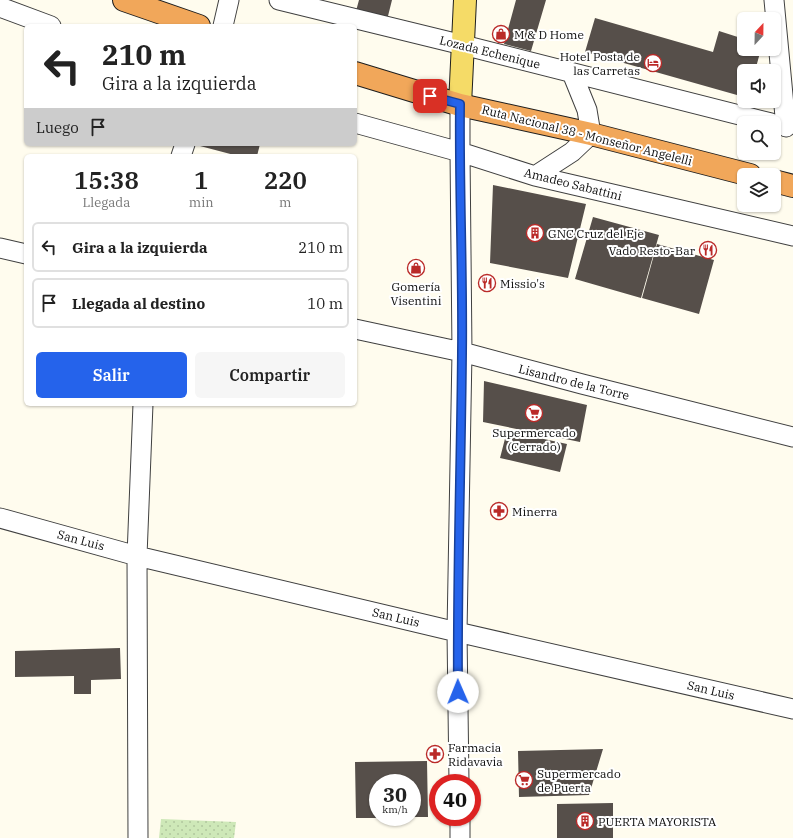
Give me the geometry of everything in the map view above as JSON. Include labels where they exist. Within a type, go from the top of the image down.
[{"type":"highway","points":[[124,0],[193,24]]},
{"type":"highway","name":"Ruta Nacional 38 - Monseñor Angelelli","points":[[357,74],[460,104],[592,134],[737,172]]},
{"type":"highway","points":[[781,183],[793,186]]},
{"type":"main road","points":[[460,104],[465,0]]},
{"type":"street","points":[[223,24],[229,0]]},
{"type":"street","name":"Lozada Echenique","points":[[279,0],[464,45],[742,116]]},
{"type":"street","points":[[774,0],[780,116]]},
{"type":"street","points":[[0,8],[45,24]]},
{"type":"street","points":[[536,176],[572,152],[592,134],[587,110],[572,73]]},
{"type":"street","points":[[459,774],[457,632],[462,352],[460,104]]},
{"type":"street","name":"Amadeo Sabattini","points":[[357,124],[460,152],[536,176],[793,236]]},
{"type":"street","points":[[0,248],[24,254]]},
{"type":"street","name":"Lisandro de la Torre","points":[[357,329],[462,352],[582,384],[793,436]]},
{"type":"street","points":[[138,838],[137,556],[143,406]]},
{"type":"street","name":"San Luis","points":[[0,518],[137,556],[457,632],[793,709]]},
{"type":"street","points":[[460,826],[460,838]]},
{"type":"green space","points":[[161,819],[236,822],[234,838],[159,838]]},
{"type":"building","points":[[359,0],[392,0],[387,20],[356,11]]},
{"type":"building","points":[[516,0],[546,0],[531,51],[504,44]]},
{"type":"building","points":[[595,18],[713,52],[719,31],[737,37],[737,56],[759,56],[757,64],[737,64],[737,95],[585,52]]},
{"type":"building","points":[[200,146],[260,146],[258,154],[230,154]]},
{"type":"building","name":"GNC Cruz del Eje","points":[[493,185],[586,204],[568,278],[490,263]]},
{"type":"building","points":[[593,217],[659,235],[641,298],[575,279]]},
{"type":"building","points":[[657,244],[714,260],[699,314],[642,298]]},
{"type":"building","name":"Supermercado (Cerrado)","points":[[484,381],[587,405],[580,442],[483,422]]},
{"type":"building","points":[[507,431],[567,444],[560,472],[500,458]]},
{"type":"building","points":[[120,648],[121,679],[91,680],[91,694],[74,694],[74,676],[15,677],[15,651]]},
{"type":"building","points":[[603,749],[589,795],[519,797],[518,751]]},
{"type":"building","points":[[427,761],[428,817],[421,817],[421,774],[369,774],[369,818],[356,818],[355,762]]},
{"type":"building","name":"PUERTA MAYORISTA","points":[[613,803],[613,838],[557,838],[557,804]]},
{"type":"place","name":"M & D Home","points":[[501,34]]},
{"type":"place","name":"Hotel Posta de las Carretas","points":[[653,63]]},
{"type":"place","name":"GNC Cruz del Eje","points":[[535,233]]},
{"type":"place","name":"Vado Resto-Bar","points":[[708,250]]},
{"type":"place","name":"Gomería Visentini","points":[[416,268]]},
{"type":"place","name":"Missio's","points":[[487,283]]},
{"type":"place","name":"Supermercado (Cerrado)","points":[[534,413]]},
{"type":"place","name":"Minerra","points":[[499,511]]},
{"type":"place","name":"Farmacia Ridavavia","points":[[435,754]]},
{"type":"place","name":"Supermercado de Puerta","points":[[524,780]]},
{"type":"place","name":"PUERTA MAYORISTA","points":[[585,821]]},
{"type":"route","points":[[430,96],[460,104],[462,352],[457,632],[458,692]]}]
